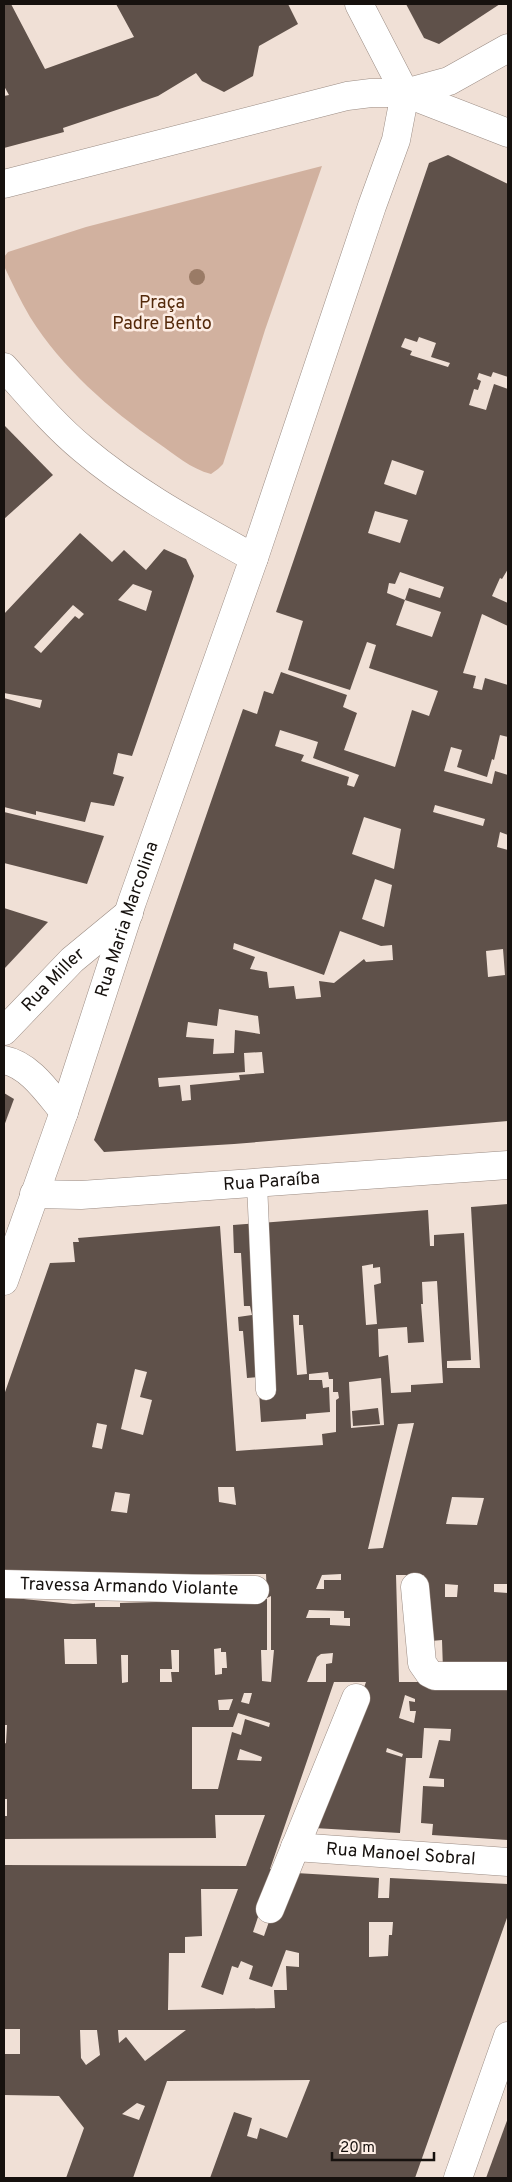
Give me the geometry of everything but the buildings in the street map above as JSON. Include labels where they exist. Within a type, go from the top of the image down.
[{"type":"main road","points":[[4,367],[46,414],[83,449],[127,484],[254,558],[396,140],[405,93],[358,4]]},
{"type":"main road","points":[[4,184],[347,96],[371,93],[405,93],[449,81],[508,48]]},
{"type":"main road","points":[[405,93],[508,133]]},
{"type":"main road","name":"Rua Maria Marcolina","points":[[4,1281],[64,1112],[129,913],[254,558]]},
{"type":"main road","name":"Rua Miller","points":[[4,1031],[72,960],[129,913]]},
{"type":"main road","points":[[4,1060],[17,1065],[30,1075],[64,1112]]},
{"type":"main road","name":"Rua Paraíba","points":[[34,1194],[81,1195],[508,1165]]},
{"type":"main road","name":"Travessa Armando Violante","points":[[4,1584],[255,1590]]},
{"type":"main road","points":[[415,1588],[422,1663],[429,1673],[435,1676],[508,1676]]},
{"type":"main road","points":[[270,1909],[356,1698]]},
{"type":"main road","name":"Rua Manoel Sobral","points":[[295,1847],[508,1862]]},
{"type":"main road","points":[[458,2178],[508,2036]]},
{"type":"lane","points":[[257,1183],[266,1390]]},
{"type":"green space","name":"Praça Padre Bento","points":[[322,166],[265,330],[223,464],[211,474],[190,465],[140,430],[104,402],[72,370],[43,336],[26,311],[4,266],[4,257],[8,252],[86,227]]}]
